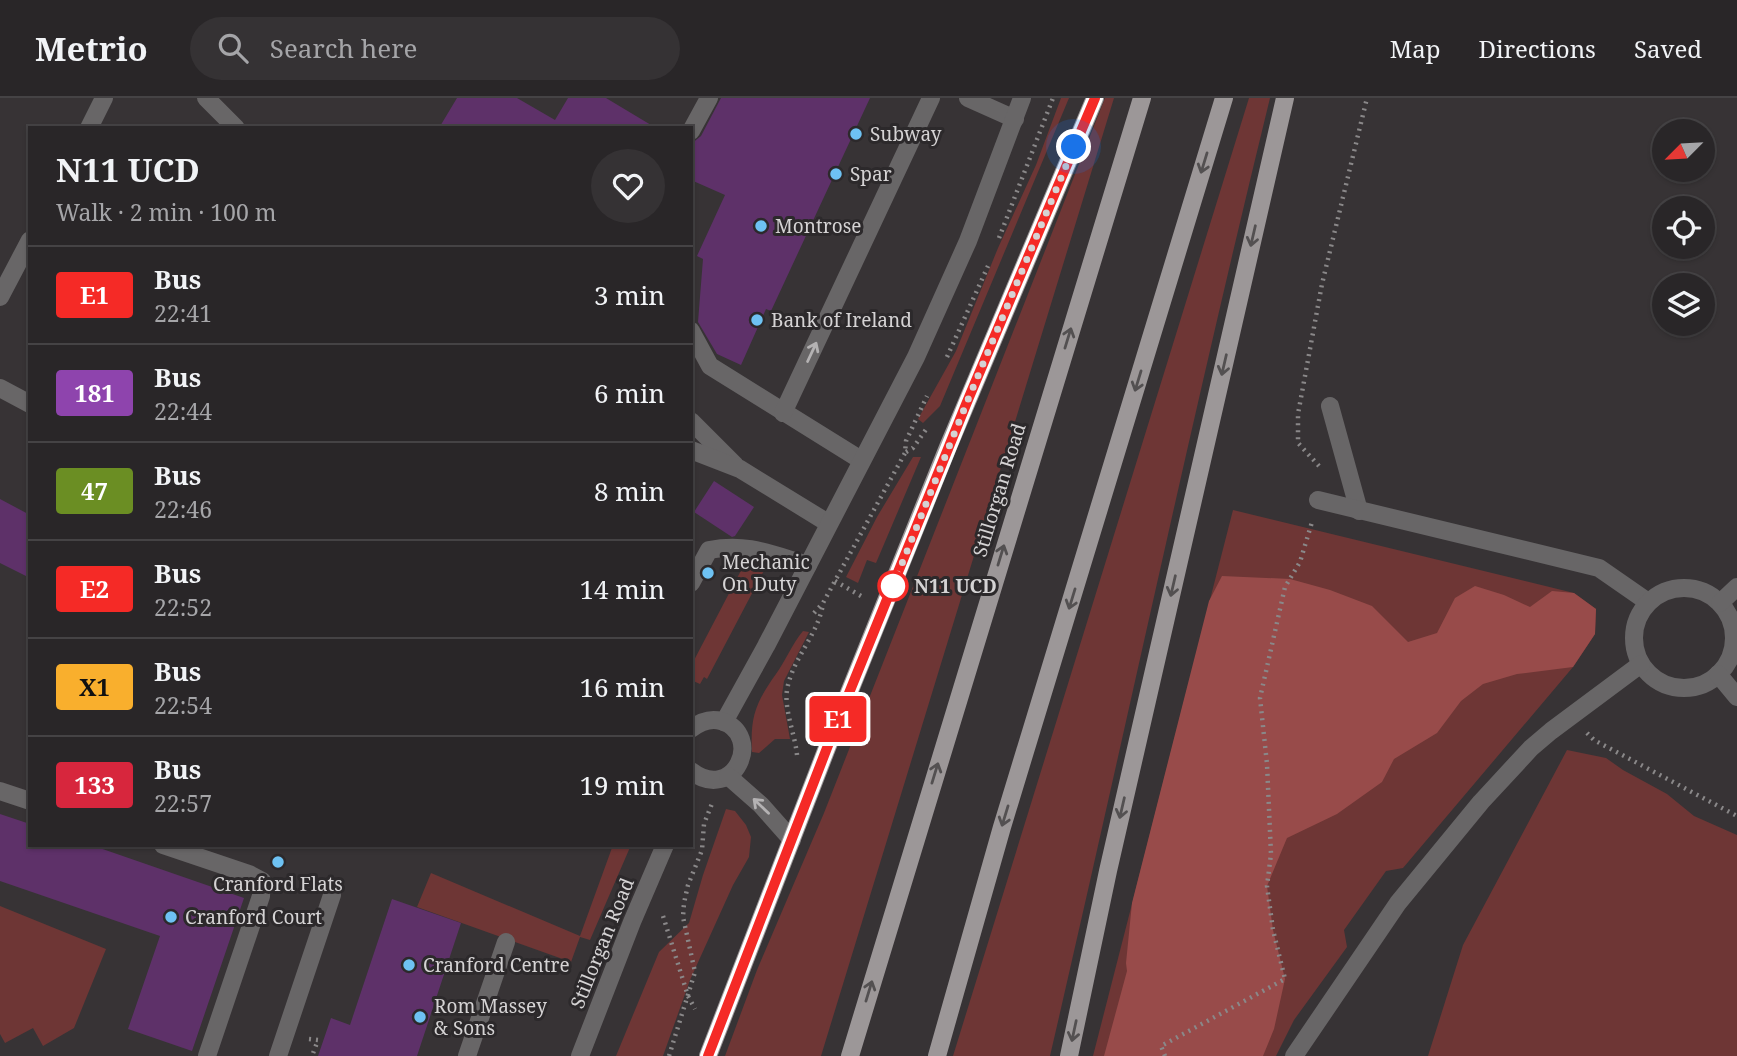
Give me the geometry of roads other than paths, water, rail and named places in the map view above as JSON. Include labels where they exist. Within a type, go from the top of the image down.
[{"type":"main road","points":[[708,1056],[832,735],[1094,98]]},
{"type":"main road","name":"Stillorgan Road","points":[[850,1056],[1142,98]]},
{"type":"main road","points":[[937,1056],[1002,827],[1224,98]]},
{"type":"main road","points":[[1069,1056],[1108,871],[1285,98]]},
{"type":"street","points":[[90,126],[104,98]]},
{"type":"street","points":[[205,98],[234,126]]},
{"type":"street","points":[[693,127],[709,98]]},
{"type":"street","points":[[783,413],[931,98]]},
{"type":"street","points":[[968,98],[1015,119]]},
{"type":"street","points":[[724,722],[931,322],[968,241],[1022,98]]},
{"type":"street","points":[[0,297],[28,244]]},
{"type":"street","points":[[693,335],[709,366],[861,460]]},
{"type":"street","points":[[0,388],[28,403]]},
{"type":"street","points":[[1330,406],[1359,511]]},
{"type":"street","points":[[693,423],[740,470]]},
{"type":"street","points":[[693,451],[740,470],[828,523]]},
{"type":"street","points":[[1318,500],[1599,568],[1648,602]]},
{"type":"street","points":[[693,579],[709,550],[733,545],[807,565]]},
{"type":"street","points":[[1720,603],[1737,587]]},
{"type":"street","points":[[1692,588],[1707,593],[1720,603],[1729,615],[1734,644],[1730,659],[1710,681],[1696,687],[1680,688],[1651,676],[1641,664],[1636,654],[1634,632],[1636,621],[1648,602],[1668,590],[1692,588]]},
{"type":"street","points":[[1294,1056],[1398,903],[1482,802],[1531,748],[1568,716],[1641,664]]},
{"type":"street","points":[[1718,674],[1737,697]]},
{"type":"street","points":[[693,728],[705,721],[724,722],[732,726],[738,734],[743,752],[736,770],[722,778],[693,779]]},
{"type":"street","points":[[722,778],[761,805],[792,839]]},
{"type":"street","points":[[0,791],[28,800]]},
{"type":"street","points":[[169,847],[249,874],[262,881],[261,896],[208,1056]]},
{"type":"street","name":"Stillorgan Road","points":[[580,1056],[664,847]]},
{"type":"street","points":[[278,1056],[332,895]]},
{"type":"street","points":[[467,1056],[506,942]]},
{"type":"place","name":"Subway","points":[[856,134]]},
{"type":"place","name":"Spar","points":[[836,174]]},
{"type":"place","name":"Montrose","points":[[761,226]]},
{"type":"place","name":"Bank of Ireland","points":[[757,320]]},
{"type":"place","name":"Mechanic On Duty","points":[[708,573]]},
{"type":"place","name":"N11 UCD","points":[[893,586]]},
{"type":"place","name":"Cranford Flats","points":[[278,862]]},
{"type":"place","name":"Cranford Court","points":[[171,917]]},
{"type":"place","name":"Cranford Centre","points":[[409,965]]},
{"type":"place","name":"Rom Massey & Sons","points":[[420,1017]]}]
